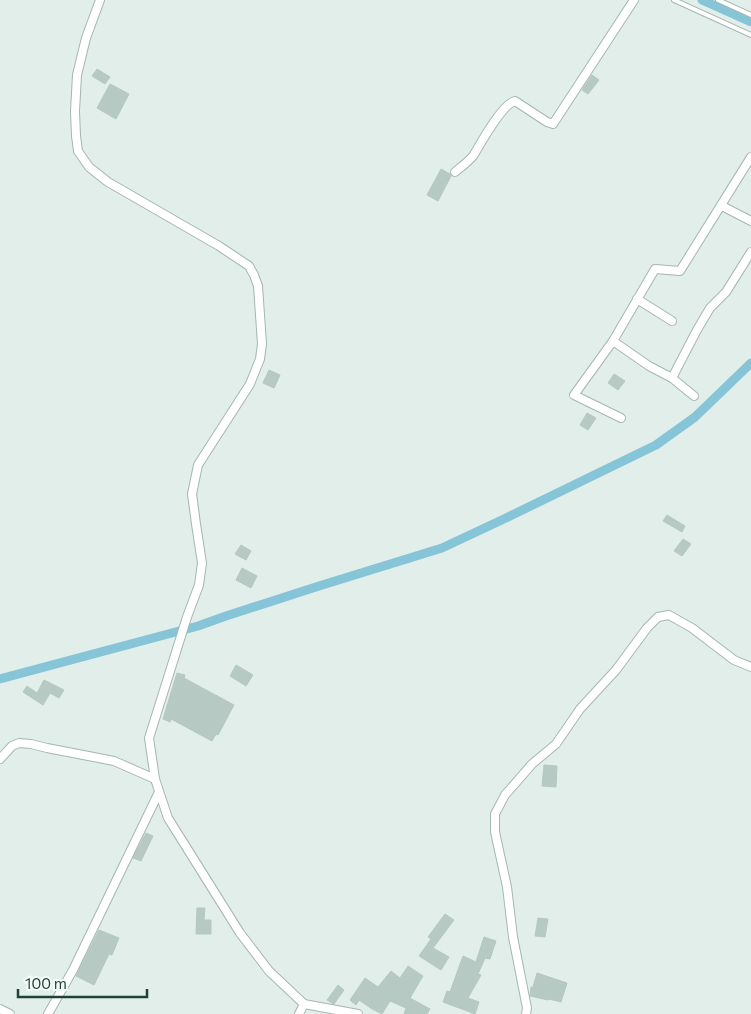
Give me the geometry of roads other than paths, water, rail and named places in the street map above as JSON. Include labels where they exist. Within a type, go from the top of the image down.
[{"type":"street","points":[[100,0],[86,38],[77,74],[75,111],[78,151],[89,167],[108,182],[219,246],[249,266],[258,286],[262,344],[260,359],[250,384],[198,465],[192,494],[202,563],[199,585],[149,738],[159,792],[168,818],[240,933],[269,971],[304,1004],[358,1014]]},
{"type":"street","points":[[455,172],[472,157],[504,108],[512,101],[515,101],[547,122],[554,124],[634,0]]},
{"type":"street","points":[[621,418],[574,395],[613,341],[654,269],[680,271],[751,157]]},
{"type":"street","points":[[722,206],[751,221]]},
{"type":"street","points":[[672,378],[710,308],[726,292],[751,252]]},
{"type":"street","points":[[636,299],[672,321]]},
{"type":"street","points":[[613,341],[649,366],[672,378],[694,396]]},
{"type":"street","points":[[526,1014],[527,1008],[512,936],[507,886],[495,832],[495,814],[505,795],[532,764],[556,744],[580,709],[616,670],[647,628],[658,617],[669,615],[692,628],[734,660],[751,667]]},
{"type":"street","points":[[0,759],[12,746],[18,743],[31,744],[114,761],[156,779]]},
{"type":"street","points":[[48,1014],[73,970],[159,792]]},
{"type":"street","points":[[299,1014],[304,1004]]},
{"type":"street","points":[[0,1009],[10,1014]]},
{"type":"lane","points":[[674,0],[751,35]]},
{"type":"lane","points":[[718,0],[751,14]]},
{"type":"waterway","points":[[702,0],[751,22]]},
{"type":"waterway","points":[[0,679],[198,626],[442,548],[656,445],[695,417],[751,363]]}]
